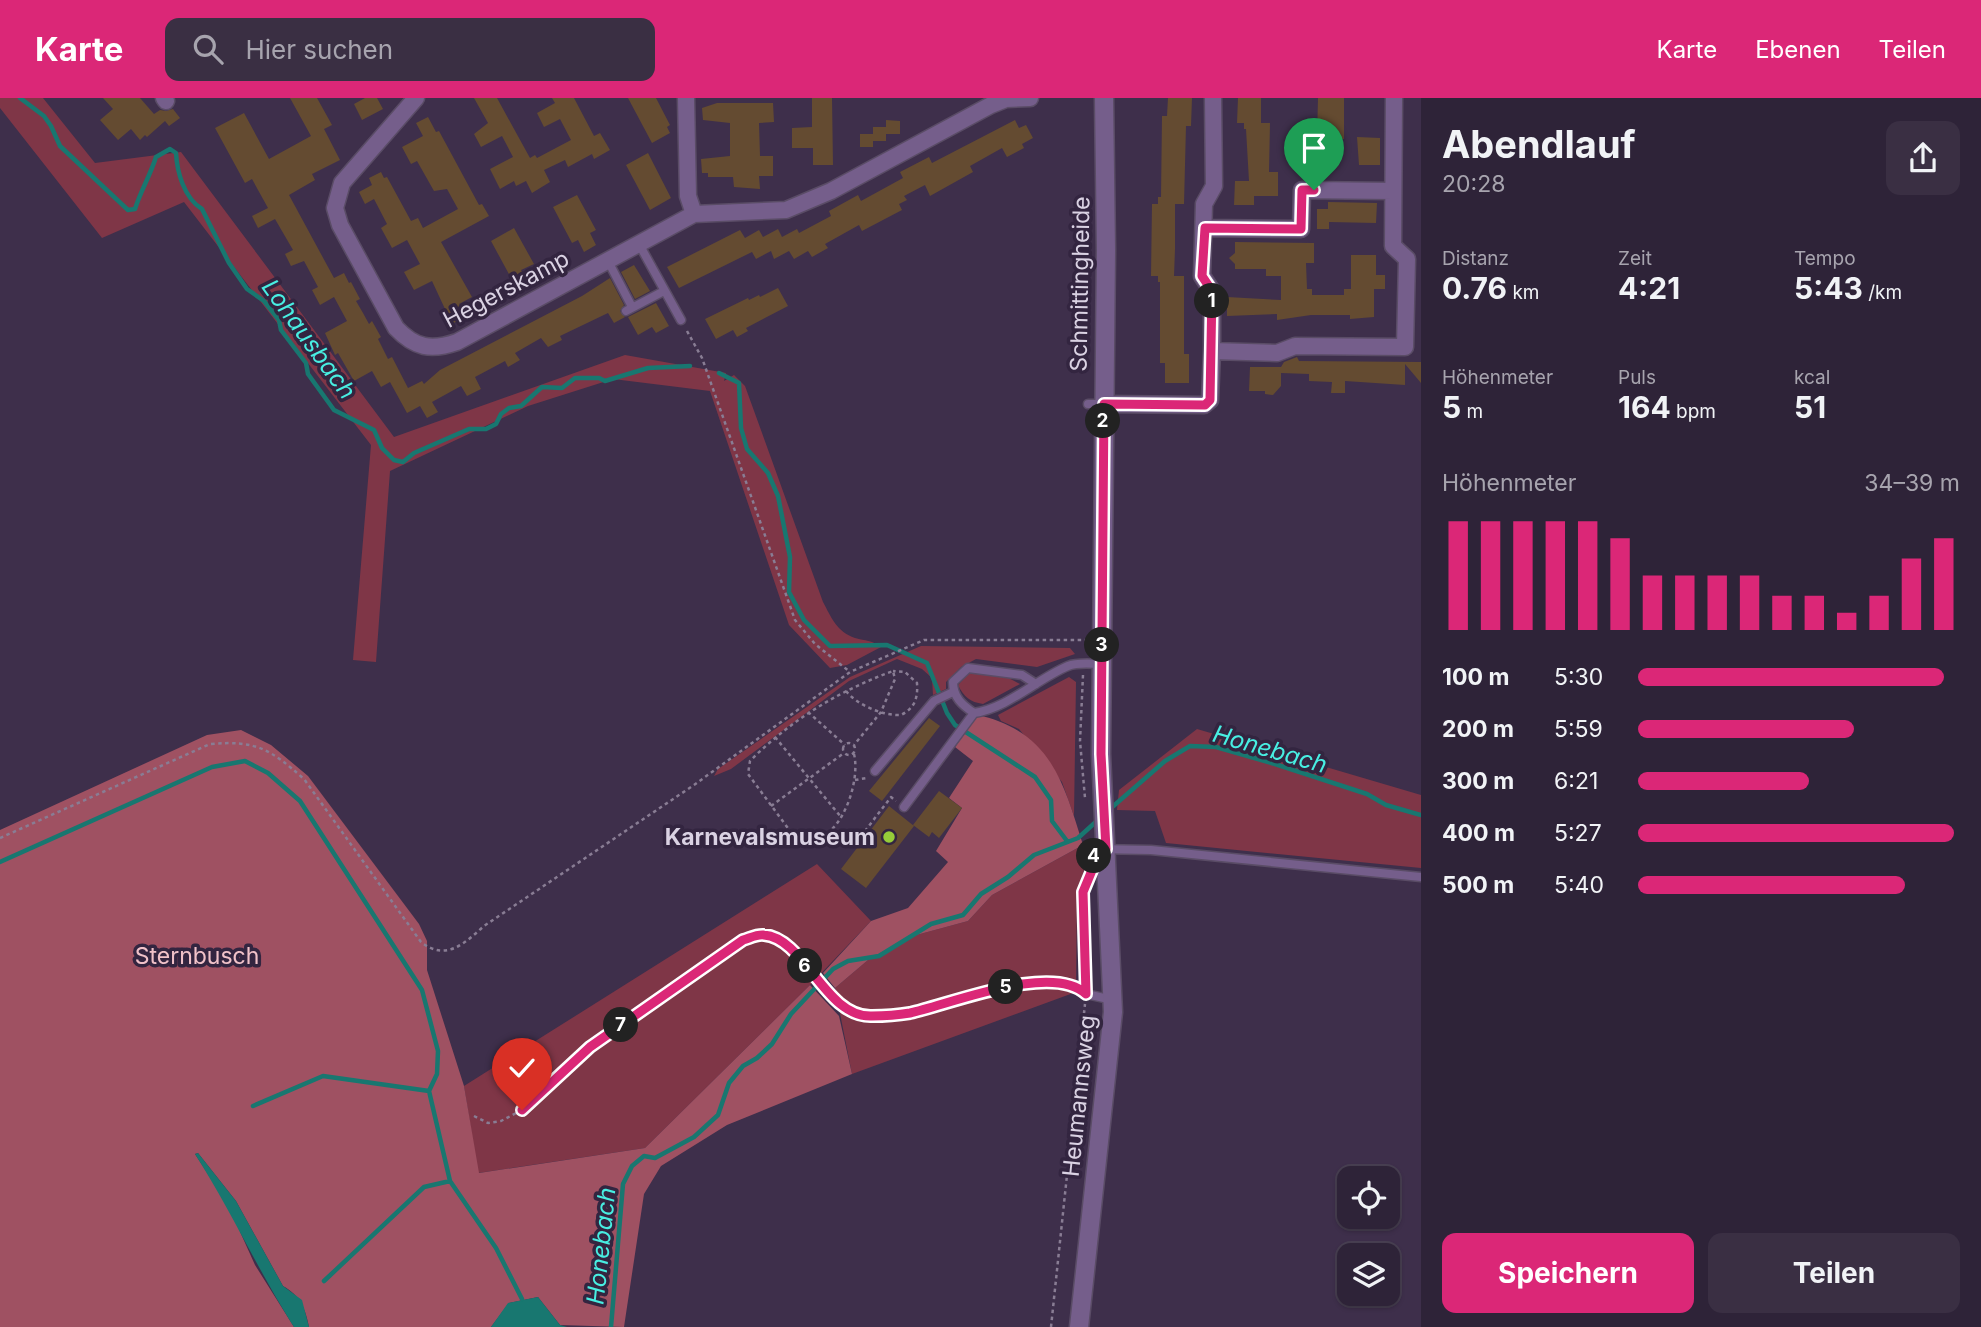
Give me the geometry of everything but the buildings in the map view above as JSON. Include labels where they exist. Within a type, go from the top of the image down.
[{"type":"street","name":"Hegerskamp","points":[[416,98],[342,183],[335,208],[340,225],[389,317],[408,341],[424,348],[440,348],[457,342],[694,214],[786,210],[831,191],[991,105],[1006,99],[1030,98]]},
{"type":"street","points":[[686,98],[688,196],[694,214]]},
{"type":"street","name":"Schmittingheide","points":[[1102,843],[1095,803],[1093,664],[1104,98]]},
{"type":"street","points":[[1096,404],[1205,405],[1210,400],[1212,291],[1202,276],[1204,204],[1214,186],[1213,98]]},
{"type":"street","points":[[1212,351],[1277,353],[1295,346],[1405,347],[1407,259],[1393,246],[1394,98]]},
{"type":"street","points":[[1205,228],[1301,229],[1302,190],[1393,191]]},
{"type":"street","name":"Heumannsweg","points":[[1079,1327],[1113,1000],[1102,843]]},
{"type":"lane","points":[[639,244],[681,320]]},
{"type":"lane","points":[[608,261],[628,308],[664,291]]},
{"type":"lane","points":[[904,807],[972,716],[986,712],[1071,665],[1093,664]]},
{"type":"lane","points":[[951,693],[953,682],[968,668],[1022,675],[1036,684]]},
{"type":"lane","points":[[875,771],[934,701],[951,693]]},
{"type":"lane","points":[[951,693],[972,716]]},
{"type":"lane","points":[[1102,843],[1421,877]]},
{"type":"lane","points":[[1086,994],[1113,1000]]},
{"type":"path","points":[[681,320],[702,358],[795,620],[816,645],[850,672]]},
{"type":"path","points":[[0,838],[210,744],[238,741],[261,747],[304,779],[421,942],[428,948],[448,951],[459,947],[484,926],[694,785],[850,672],[924,640],[1085,640]]},
{"type":"path","points":[[1093,664],[1080,741],[1095,803]]},
{"type":"path","points":[[845,691],[881,712],[901,715],[909,711],[918,695],[912,676],[893,671],[845,691],[808,712],[775,737],[750,761],[748,774],[788,829],[799,839],[811,840],[825,834],[835,827],[841,817],[854,787],[854,745],[881,712],[895,678],[893,671]]},
{"type":"path","points":[[808,712],[845,744],[854,745]]},
{"type":"path","points":[[775,737],[841,817]]},
{"type":"path","points":[[845,744],[845,753]]},
{"type":"path","points":[[771,806],[845,753],[854,754]]},
{"type":"path","points":[[864,831],[891,797],[904,807]]},
{"type":"path","points":[[1051,1327],[1086,994],[1083,892],[1102,843]]},
{"type":"path","points":[[474,1116],[488,1123],[501,1121],[522,1110],[590,1047],[743,940],[761,934],[776,937],[789,947],[838,1001],[868,1017],[908,1013],[1015,985],[1058,983],[1078,987],[1086,994]]},
{"type":"shaded area","points":[[0,98],[43,98],[95,163],[181,152],[394,437],[625,355],[726,373],[724,381],[734,375],[745,386],[823,602],[835,623],[844,632],[881,647],[847,665],[830,668],[789,625],[710,391],[613,379],[528,406],[390,471],[376,662],[353,660],[371,445],[184,202],[102,238],[0,108]]},
{"type":"shaded area","points":[[921,646],[1070,648],[1075,654],[1037,667],[976,659],[961,667],[946,682],[946,689],[933,695],[932,678],[922,669],[897,659],[849,681],[731,769],[714,776],[718,769],[850,677]]},
{"type":"shaded area","points":[[969,673],[1003,675],[1020,684],[983,704],[978,703],[968,698],[958,685]]},
{"type":"shaded area","points":[[1069,677],[1076,682],[1074,816],[1062,782],[1019,729],[1001,721],[998,715]]},
{"type":"shaded area","points":[[1197,729],[1421,795],[1421,868],[1166,843],[1155,811],[1117,810],[1119,790]]},
{"type":"shaded area","points":[[1083,845],[1086,864],[1077,892],[1076,992],[852,1074],[835,988],[868,960],[909,937],[968,921],[992,895]]},
{"type":"shaded area","points":[[817,864],[871,921],[645,1148],[478,1173],[464,1086]]},
{"type":"shaded area","points":[[198,1153],[236,1201],[283,1286],[302,1300],[309,1327],[294,1327],[292,1324],[195,1154]]},
{"type":"shaded area","points":[[538,1297],[560,1325],[567,1327],[491,1327],[508,1303]]},
{"type":"green space","points":[[978,715],[1022,733],[1038,747],[1060,780],[1083,845],[992,895],[968,921],[909,937],[868,960],[835,988],[823,973],[871,921],[908,908],[948,862],[936,851],[962,808],[949,798],[973,761],[955,747]]},
{"type":"green space","name":"Sternbusch","points":[[241,730],[271,745],[308,776],[419,924],[427,941],[427,970],[464,1086],[479,1173],[645,1148],[810,985],[839,1016],[852,1074],[727,1125],[661,1166],[644,1194],[624,1327],[560,1325],[538,1297],[509,1303],[491,1327],[309,1327],[301,1304],[294,1294],[283,1286],[236,1201],[198,1153],[195,1154],[228,1205],[255,1265],[294,1327],[0,1327],[0,830],[207,735]]},
{"type":"waterway","name":"Lohausbach","points":[[20,98],[44,116],[60,146],[128,210],[135,209],[156,157],[170,149],[176,153],[186,191],[202,209],[229,263],[247,289],[264,301],[279,320],[281,330],[306,363],[308,374],[334,410],[374,430],[382,448],[394,460],[403,462],[414,453],[469,429],[486,429],[496,424],[501,414],[509,408],[521,406],[542,387],[562,388],[575,378],[599,378],[605,381],[648,368],[690,366]]},
{"type":"waterway","name":"Lohausbach","points":[[719,373],[739,383],[741,428],[747,449],[768,473],[778,496],[790,557],[789,592],[804,620],[830,646],[887,645],[927,663],[947,713],[955,725],[1035,777],[1051,800],[1052,821],[1067,841]]},
{"type":"waterway","name":"Honebach","points":[[1110,809],[1165,761],[1190,746],[1216,747],[1275,764],[1367,794],[1386,805],[1421,815]]},
{"type":"waterway","points":[[0,862],[212,767],[245,761],[268,773],[300,801],[422,990],[438,1051],[437,1074],[429,1091],[450,1181],[496,1248],[522,1299]]},
{"type":"waterway","name":"Honebach","points":[[611,1327],[623,1184],[632,1166],[644,1156],[655,1158],[694,1137],[718,1115],[729,1083],[743,1066],[772,1044],[791,1014],[833,969],[848,961],[879,956],[931,924],[963,915],[981,894],[1008,877],[1034,855],[1078,838],[1099,819]]},
{"type":"waterway","points":[[253,1106],[323,1076],[429,1091]]},
{"type":"waterway","points":[[324,1281],[424,1187],[450,1181]]},
{"type":"place","name":"Karnevalsmuseum","points":[[889,837]]},
{"type":"route","points":[[522,1110],[590,1047],[743,940],[761,934],[776,937],[789,947],[838,1001],[868,1017],[908,1013],[1015,985],[1058,983],[1078,987],[1086,994],[1083,892],[1095,863],[1094,849],[1106,849],[1101,754],[1104,404],[1205,405],[1210,400],[1212,291],[1202,276],[1205,228],[1301,229],[1302,190],[1314,190]]}]
